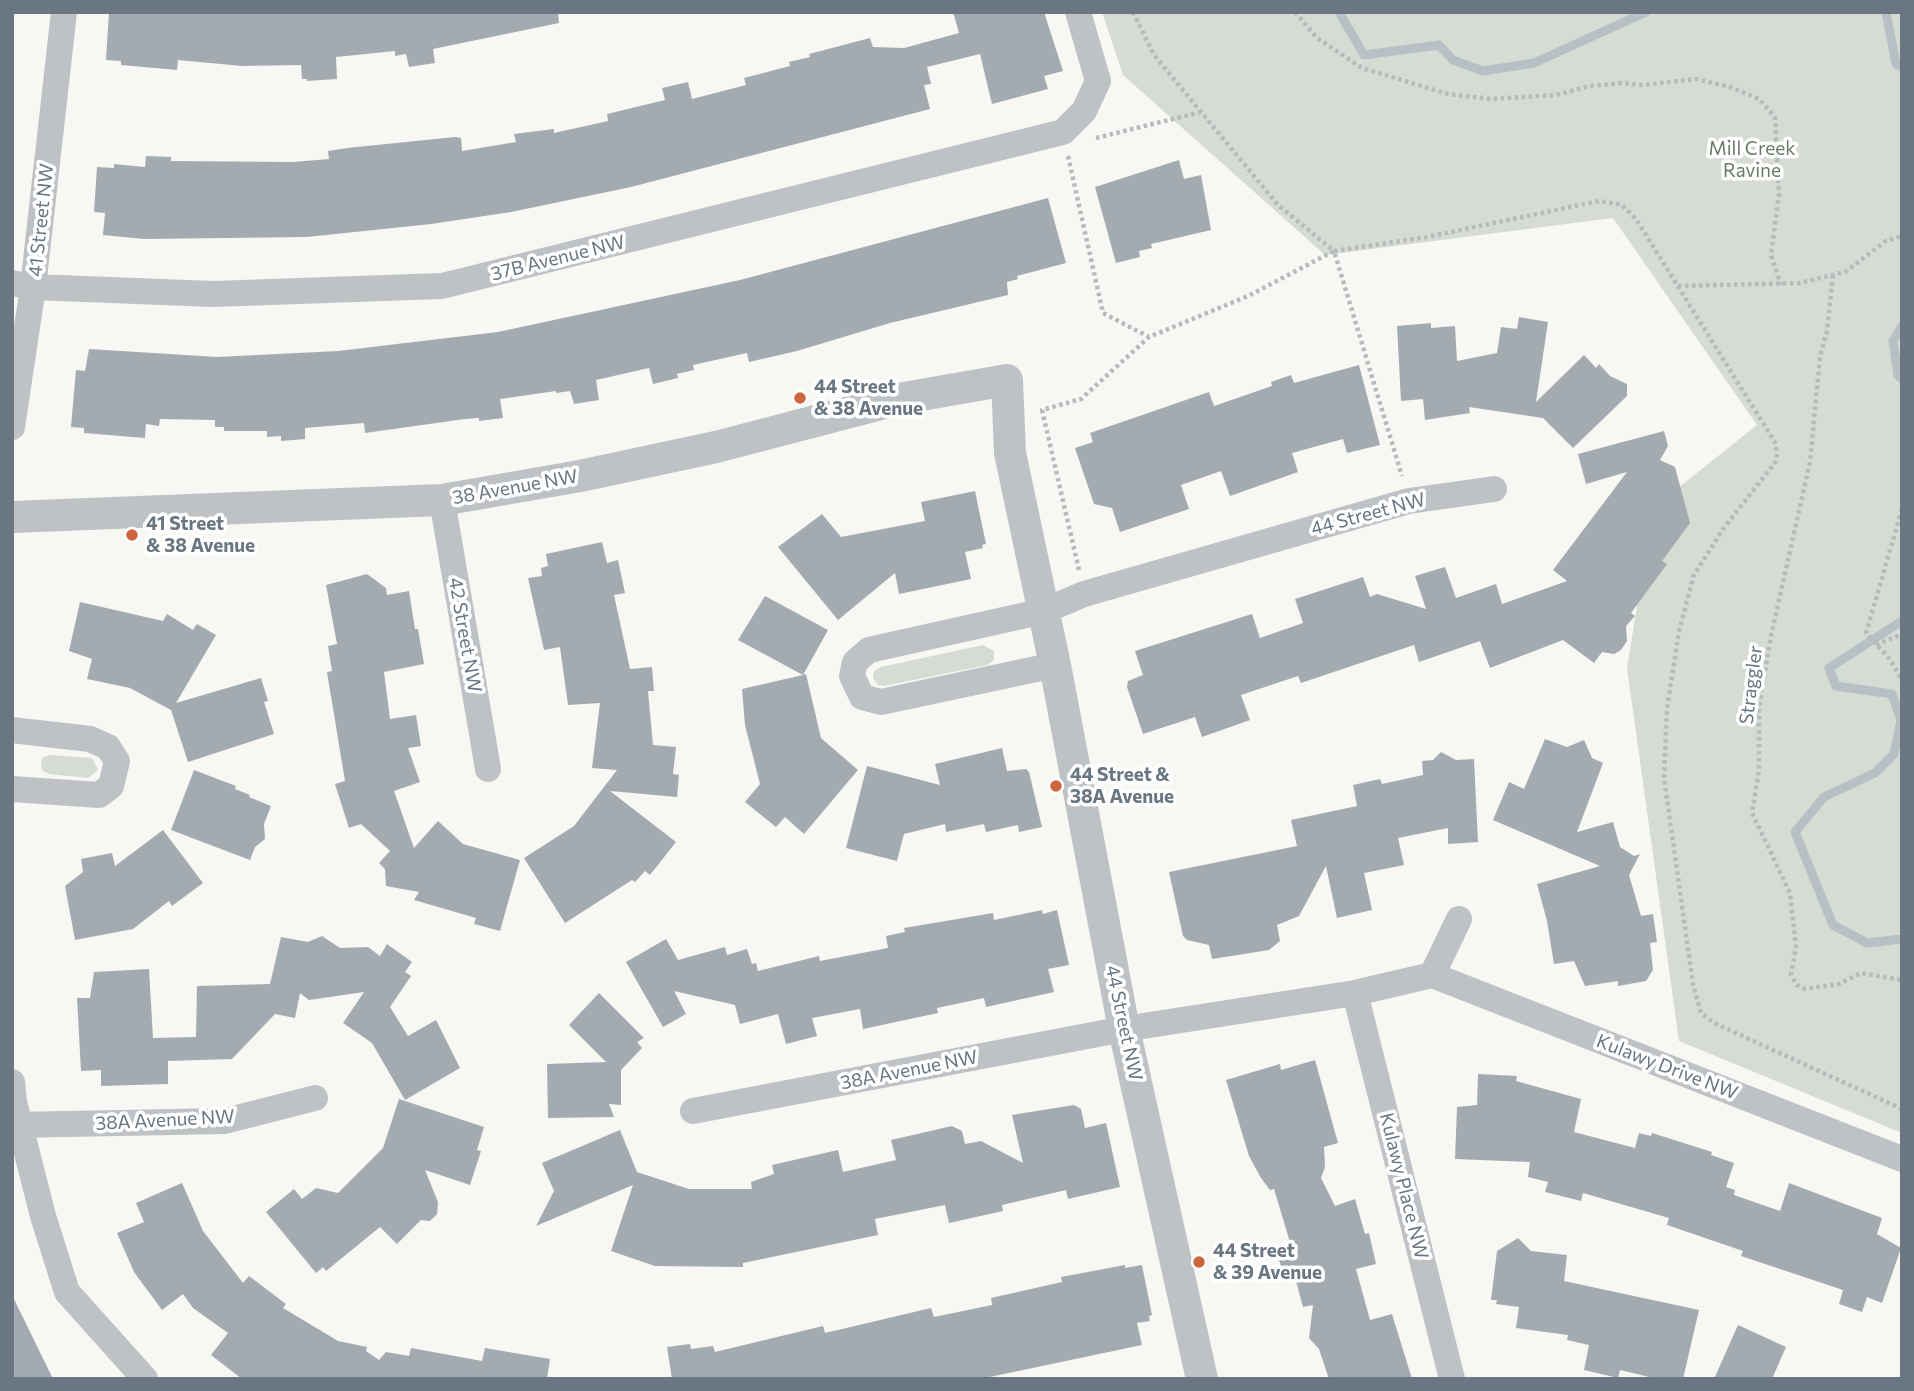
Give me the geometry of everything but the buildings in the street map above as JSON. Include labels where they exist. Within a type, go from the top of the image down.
[{"type":"street","name":"41 Street NW","points":[[12,428],[23,285],[64,12]]},
{"type":"street","points":[[1064,138],[1084,111],[1098,81],[1078,12]]},
{"type":"street","name":"37B Avenue NW","points":[[23,285],[213,294],[442,286],[1064,138]]},
{"type":"street","name":"44 Street NW","points":[[1007,380],[1010,453],[1055,665],[1124,1029],[1202,1379]]},
{"type":"street","name":"38 Avenue NW","points":[[12,517],[442,500],[716,447],[904,398],[1007,380]]},
{"type":"street","name":"44 Street NW","points":[[1055,665],[881,702],[862,697],[854,684],[855,662],[869,650],[1044,611],[1084,594],[1409,501],[1494,489]]},
{"type":"street","name":"42 Street NW","points":[[442,500],[488,769]]},
{"type":"street","points":[[12,730],[90,739],[108,747],[117,761],[117,770],[111,786],[99,795],[12,789]]},
{"type":"street","points":[[1124,1029],[1355,993],[1432,975],[1459,919]]},
{"type":"street","name":"Kulawy Drive NW","points":[[1432,975],[1902,1159]]},
{"type":"street","name":"Kulawy Place NW","points":[[1355,993],[1452,1379]]},
{"type":"street","name":"38A Avenue NW","points":[[694,1111],[1124,1029]]},
{"type":"street","points":[[12,1082],[16,1125],[67,1292],[145,1379]]},
{"type":"street","name":"38A Avenue NW","points":[[16,1125],[225,1121],[315,1098]]},
{"type":"path","points":[[1133,12],[1154,55],[1278,205],[1334,251],[1409,501]]},
{"type":"path","points":[[1295,12],[1317,38],[1362,68],[1448,94],[1491,99],[1543,96],[1622,83],[1643,85],[1696,79],[1731,87],[1759,99],[1775,117],[1779,195],[1770,255],[1782,285]]},
{"type":"path","points":[[1149,337],[1103,313],[1064,138],[1200,112]]},
{"type":"path","points":[[1084,594],[1042,410],[1081,399],[1149,337],[1248,296],[1334,251],[1427,237],[1599,201],[1622,205],[1636,219],[1776,444],[1777,460],[1723,529],[1694,575],[1679,631],[1667,709],[1664,778],[1693,984],[1701,1013],[1714,1023],[1902,1109]]},
{"type":"path","points":[[1677,286],[1782,285],[1832,275],[1845,272],[1886,241],[1902,236]]},
{"type":"path","name":"Straggler","points":[[1832,275],[1826,331],[1820,357],[1810,462],[1771,636],[1759,707],[1759,770],[1752,813],[1790,893],[1796,947],[1791,975],[1797,985],[1805,989],[1839,984],[1861,973],[1902,980]]},
{"type":"path","points":[[1902,509],[1866,633],[1889,658],[1902,680]]},
{"type":"path","points":[[1876,645],[1902,634]]},
{"type":"green space","name":"Mill Creek Ravine","points":[[1102,12],[1902,12],[1902,1133],[1679,1041],[1627,668],[1653,508],[1757,425],[1613,218],[1325,255],[1123,75]]},
{"type":"green space","points":[[983,645],[994,651],[994,660],[987,665],[884,686],[878,685],[873,678],[874,671],[881,667]]},
{"type":"green space","points":[[49,755],[92,758],[98,770],[88,778],[49,774],[42,770],[41,764],[42,758]]},
{"type":"waterway","points":[[1339,12],[1364,55],[1439,45],[1453,60],[1483,71],[1534,63],[1646,12]]},
{"type":"waterway","points":[[1886,12],[1896,64],[1902,67]]},
{"type":"waterway","points":[[1902,326],[1893,341],[1898,375],[1902,379]]},
{"type":"waterway","points":[[1902,621],[1829,668],[1836,686],[1892,694],[1901,720],[1894,754],[1875,773],[1824,797],[1795,832],[1833,925],[1867,943],[1902,939]]},
{"type":"place","name":"44 Street & 38 Avenue","points":[[800,398]]},
{"type":"place","name":"41 Street & 38 Avenue","points":[[132,535]]},
{"type":"place","name":"44 Street & 38A Avenue","points":[[1056,786]]},
{"type":"place","name":"44 Street & 39 Avenue","points":[[1199,1262]]}]
